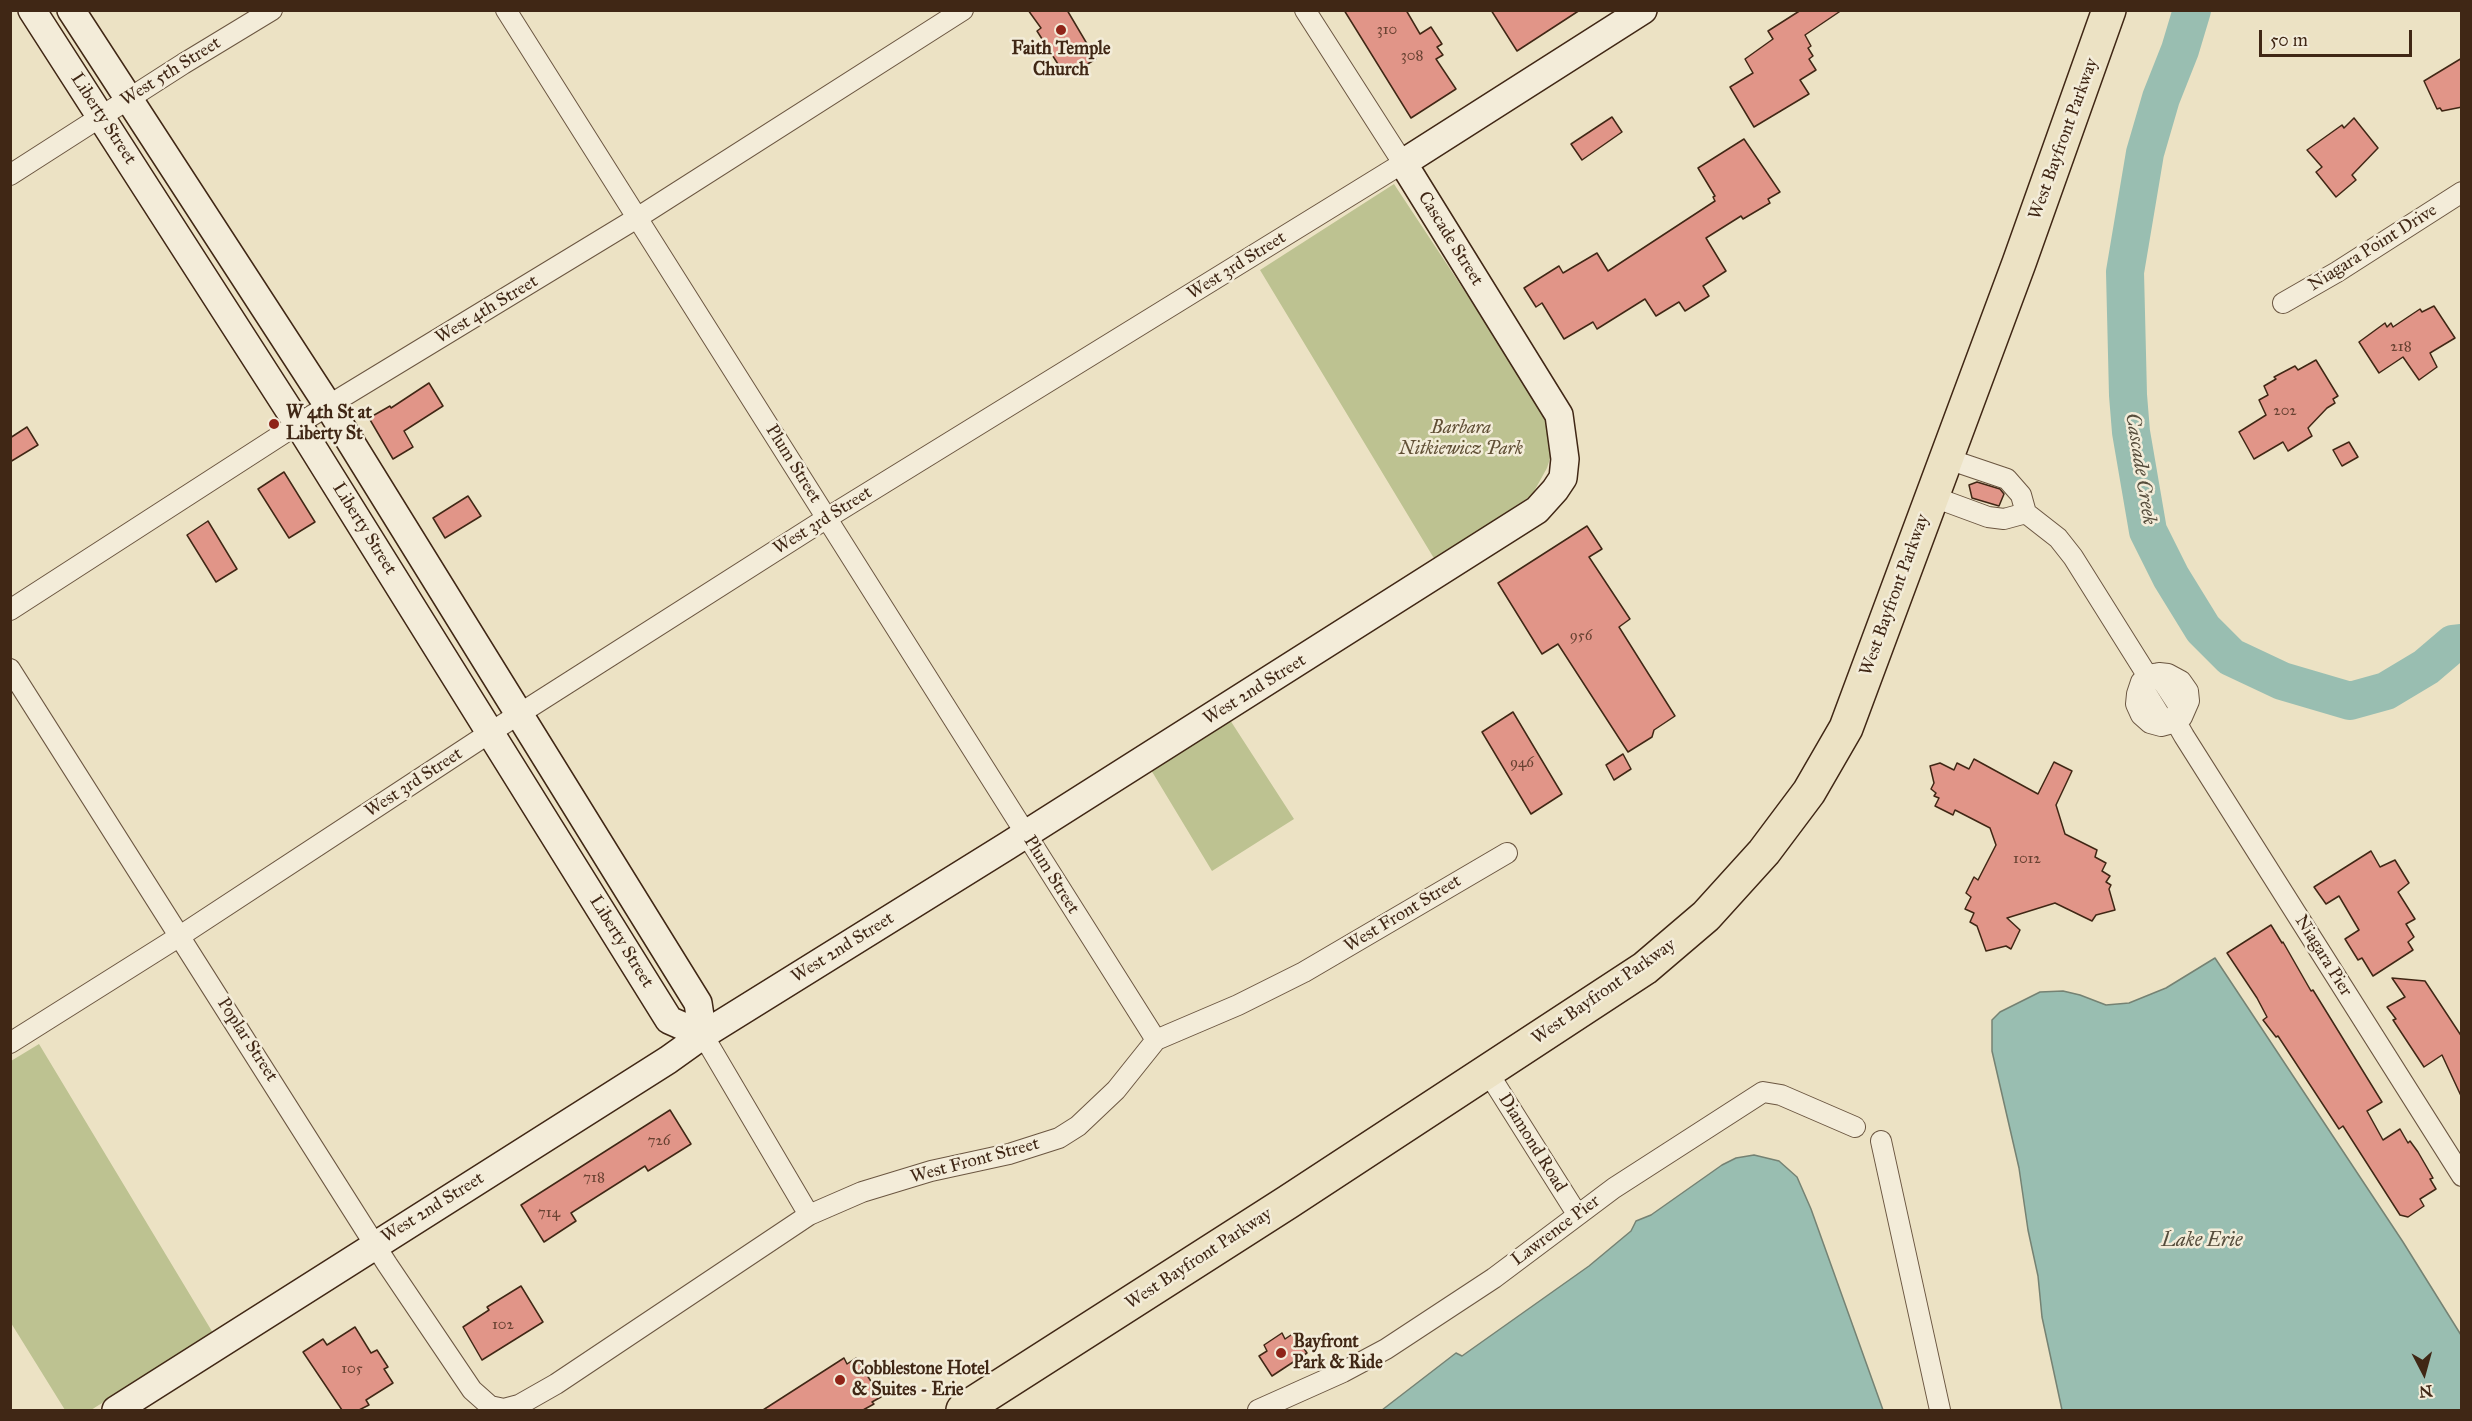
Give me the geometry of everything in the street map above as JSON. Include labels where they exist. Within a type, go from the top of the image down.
[{"type":"highway","name":"West Bayfront Parkway","points":[[963,1410],[1645,968],[1676,942],[1738,882],[1793,815],[1846,728],[2019,263],[2109,10]]},
{"type":"street","name":"Liberty Street","points":[[32,10],[298,424],[669,1020],[704,1035]]},
{"type":"street","name":"Liberty Street","points":[[71,10],[329,407],[698,1003],[704,1035],[809,1215]]},
{"type":"street","name":"West 5th Street","points":[[10,175],[272,10]]},
{"type":"street","name":"Plum Street","points":[[506,10],[1156,1040]]},
{"type":"street","name":"West 4th Street","points":[[10,610],[298,424],[637,218],[963,10]]},
{"type":"street","name":"Cascade Street","points":[[1305,10],[1553,403],[1559,415],[1564,441],[1563,478]]},
{"type":"street","name":"West 3rd Street","points":[[10,1043],[180,936],[491,732],[828,518],[1403,163],[1643,10]]},
{"type":"street","name":"Niagara Point Drive","points":[[2283,303],[2337,272],[2462,192]]},
{"type":"street","points":[[1945,458],[2007,479],[2020,495],[2026,513],[2051,531],[2066,548],[2147,675],[2168,674],[2181,681],[2188,691],[2189,701],[2180,729]]},
{"type":"street","name":"West 2nd Street","points":[[116,1410],[704,1035],[1537,510],[1563,478]]},
{"type":"street","points":[[1931,496],[1988,516],[2004,519],[2026,513]]},
{"type":"street","name":"Poplar Street","points":[[10,669],[375,1245],[472,1390],[490,1406]]},
{"type":"street","name":"Niagara Pier","points":[[2147,675],[2145,691],[2162,717],[2180,729],[2462,1176]]},
{"type":"street","name":"West Front Street","points":[[490,1406],[504,1409],[519,1405],[556,1384],[809,1215],[862,1192],[931,1171],[1009,1154],[1059,1138],[1078,1126],[1116,1090],[1156,1040],[1238,1005],[1304,972],[1508,853]]},
{"type":"street","name":"Diamond Road","points":[[1487,1071],[1577,1214]]},
{"type":"street","name":"Lawrence Pier","points":[[1258,1410],[1386,1350],[1462,1300],[1577,1214],[1763,1092],[1781,1095],[1855,1127]]},
{"type":"street","points":[[1881,1141],[1940,1410]]},
{"type":"green space","name":"Barbara Nitkiewicz Park","points":[[1394,184],[1545,413],[1550,437],[1551,455],[1547,468],[1532,495],[1435,560],[1260,270]]},
{"type":"green space","points":[[1230,720],[1294,819],[1212,871],[1151,770]]},
{"type":"green space","points":[[39,1044],[213,1333],[91,1410],[65,1410],[11,1323],[11,1061]]},
{"type":"water","name":"Lake Erie","points":[[2215,958],[2403,1242],[2461,1335],[2461,1410],[2062,1410],[2042,1317],[2038,1276],[2028,1230],[2019,1168],[1992,1051],[1992,1020],[2000,1012],[2040,992],[2063,991],[2106,1005],[2129,1003],[2166,988]]},
{"type":"water","points":[[1754,1155],[1779,1161],[1797,1177],[1811,1209],[1883,1410],[1382,1410],[1456,1353],[1462,1356],[1589,1266],[1631,1231],[1636,1221],[1651,1215],[1722,1165],[1736,1158]]},
{"type":"building","points":[[1028,10],[1067,10],[1096,59],[1069,75],[1066,70],[1063,72],[1037,31],[1041,28]]},
{"type":"building","points":[[1344,10],[1406,10],[1420,34],[1431,27],[1442,44],[1437,47],[1443,55],[1436,59],[1456,89],[1411,118]]},
{"type":"building","points":[[1491,10],[1580,10],[1517,51]]},
{"type":"building","points":[[1801,10],[1842,10],[1805,35],[1811,46],[1808,48],[1813,56],[1809,59],[1816,70],[1800,80],[1809,94],[1754,127],[1730,87],[1753,73],[1745,59],[1773,39],[1768,31]]},
{"type":"building","points":[[2462,58],[2462,107],[2442,111],[2440,108],[2437,109],[2424,81]]},
{"type":"building","points":[[1612,117],[1622,132],[1582,160],[1571,144]]},
{"type":"building","points":[[2354,118],[2378,148],[2352,175],[2356,180],[2336,197],[2316,172],[2322,167],[2307,150],[2342,125],[2344,128]]},
{"type":"building","points":[[1744,139],[1780,192],[1768,199],[1770,203],[1743,219],[1741,216],[1706,238],[1726,271],[1703,286],[1709,296],[1685,311],[1679,302],[1656,316],[1645,299],[1597,329],[1593,322],[1564,339],[1542,303],[1536,307],[1524,288],[1559,266],[1563,273],[1597,253],[1608,271],[1715,201],[1713,197],[1715,196],[1698,168]]},
{"type":"building","points":[[2434,306],[2455,338],[2430,353],[2437,367],[2419,380],[2403,357],[2379,373],[2359,342],[2385,323],[2387,327],[2391,323],[2393,327],[2420,309],[2422,312]]},
{"type":"building","points":[[2316,360],[2338,396],[2333,399],[2335,403],[2308,428],[2312,436],[2288,451],[2283,442],[2254,459],[2239,432],[2266,415],[2259,400],[2268,395],[2264,386],[2276,379],[2274,377],[2295,366],[2298,370]]},
{"type":"building","points":[[429,383],[443,406],[404,431],[413,447],[393,459],[369,418],[390,406],[391,408]]},
{"type":"building","points":[[27,427],[38,445],[10,462],[10,438]]},
{"type":"building","points":[[2349,442],[2358,457],[2342,466],[2333,450]]},
{"type":"building","points":[[284,472],[315,522],[289,538],[258,489]]},
{"type":"building","points":[[1977,482],[2000,489],[2004,494],[1999,506],[1972,498],[1969,485]]},
{"type":"building","points":[[468,496],[481,516],[445,538],[433,518]]},
{"type":"building","points":[[208,521],[237,569],[216,582],[187,535]]},
{"type":"building","points":[[1587,526],[1602,549],[1589,557],[1630,619],[1619,627],[1675,716],[1654,730],[1652,737],[1628,752],[1558,644],[1542,654],[1498,583]]},
{"type":"building","points":[[1513,712],[1562,794],[1531,814],[1482,732]]},
{"type":"building","points":[[1623,754],[1631,769],[1614,780],[1606,765]]},
{"type":"building","points":[[1974,759],[2038,794],[2054,762],[2072,771],[2056,805],[2065,834],[2097,850],[2095,857],[2106,863],[2102,871],[2110,876],[2106,882],[2111,885],[2109,889],[2115,910],[2096,915],[2092,921],[2055,903],[2007,918],[2020,930],[2011,949],[2006,946],[1986,951],[1977,926],[1970,922],[1974,913],[1965,909],[1971,897],[1966,893],[1974,877],[1978,880],[1996,845],[1990,828],[1955,810],[1953,815],[1935,806],[1939,798],[1934,796],[1936,793],[1931,789],[1934,783],[1930,766],[1940,763],[1954,770],[1957,763],[1969,769]]},
{"type":"building","points":[[2371,851],[2380,867],[2395,860],[2409,883],[2398,892],[2415,919],[2406,924],[2414,937],[2408,942],[2413,950],[2373,976],[2362,958],[2358,960],[2345,939],[2359,930],[2339,896],[2326,904],[2314,887]]},
{"type":"building","points":[[2271,925],[2382,1102],[2367,1111],[2383,1140],[2400,1129],[2408,1143],[2410,1141],[2418,1152],[2433,1178],[2430,1179],[2436,1189],[2420,1199],[2424,1206],[2408,1217],[2400,1215],[2343,1126],[2339,1129],[2278,1036],[2276,1037],[2263,1020],[2267,1017],[2257,998],[2227,953]]},
{"type":"building","points":[[2392,978],[2425,981],[2462,1037],[2462,1098],[2442,1055],[2424,1067],[2393,1020],[2396,1019],[2387,1007],[2405,997]]},
{"type":"building","points":[[670,1110],[691,1144],[648,1171],[645,1166],[571,1213],[576,1221],[544,1242],[521,1205]]},
{"type":"building","points":[[521,1286],[543,1322],[482,1360],[463,1327],[489,1310],[487,1307]]},
{"type":"building","points":[[355,1327],[371,1353],[377,1350],[388,1367],[384,1369],[393,1383],[366,1400],[369,1405],[359,1410],[342,1410],[303,1352],[323,1339],[327,1345]]},
{"type":"building","points":[[1282,1333],[1285,1339],[1294,1333],[1307,1353],[1272,1376],[1259,1356],[1267,1351],[1264,1345]]},
{"type":"building","name":"Cobblestone Hotel & Suites - Erie","points":[[844,1358],[847,1364],[856,1358],[881,1397],[872,1402],[874,1404],[863,1410],[763,1410]]},
{"type":"waterway","name":"Cascade Creek","points":[[2192,10],[2180,50],[2161,98],[2145,153],[2125,272],[2131,432],[2148,531],[2171,577],[2203,629],[2231,657],[2282,681],[2350,701],[2386,691],[2426,667],[2453,644],[2462,643]]},
{"type":"place","name":"Faith Temple Church","points":[[1061,30]]},
{"type":"place","name":"W 4th St at Liberty St","points":[[274,424]]},
{"type":"place","name":"Bayfront Park & Ride","points":[[1281,1353]]},
{"type":"place","name":"Cobblestone Hotel & Suites - Erie","points":[[840,1380]]}]
